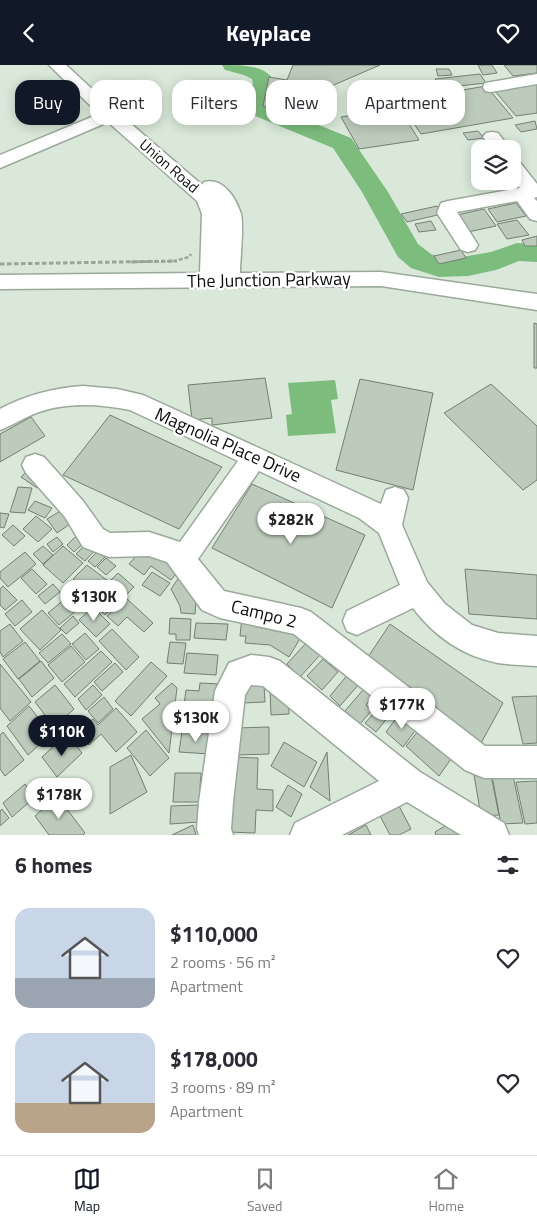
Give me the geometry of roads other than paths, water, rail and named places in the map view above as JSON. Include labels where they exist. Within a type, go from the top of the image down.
[{"type":"street","name":"Union Road","points":[[57,65],[90,96]]},
{"type":"street","name":"Union Road","points":[[78,65],[124,110],[222,195],[231,215],[219,274]]},
{"type":"street","points":[[491,87],[537,79]]},
{"type":"street","points":[[0,162],[90,124]]},
{"type":"street","name":"Union Road","points":[[122,125],[206,198],[212,214],[219,274]]},
{"type":"street","points":[[521,177],[531,192],[537,215]]},
{"type":"street","points":[[468,245],[446,213],[448,207],[531,192]]},
{"type":"street","name":"The Junction Parkway","points":[[0,283],[378,267],[537,290]]},
{"type":"street","name":"The Junction Parkway","points":[[0,272],[219,274],[381,279],[537,302]]},
{"type":"street","name":"Magnolia Place Drive","points":[[5,408],[76,395],[121,398],[135,402],[345,497],[389,525]]},
{"type":"street","points":[[190,550],[255,457]]},
{"type":"street","name":"Campo 2","points":[[35,465],[74,509],[93,538],[109,545],[149,544],[176,553],[212,600],[220,604],[301,621],[476,759],[484,762],[537,762]]},
{"type":"street","points":[[395,498],[389,525],[417,591],[435,614],[463,636],[498,648],[537,651]]},
{"type":"street","points":[[357,621],[417,591]]},
{"type":"street","points":[[216,835],[214,829],[216,802],[230,691],[240,674],[251,670],[269,672],[408,784],[492,835]]},
{"type":"street","points":[[307,835],[408,784]]},
{"type":"waterway","points":[[233,65],[252,70],[262,76],[264,84],[254,101],[256,108],[342,143],[375,192],[408,250],[421,261],[439,267],[468,266],[496,260],[517,252],[537,253]]}]
